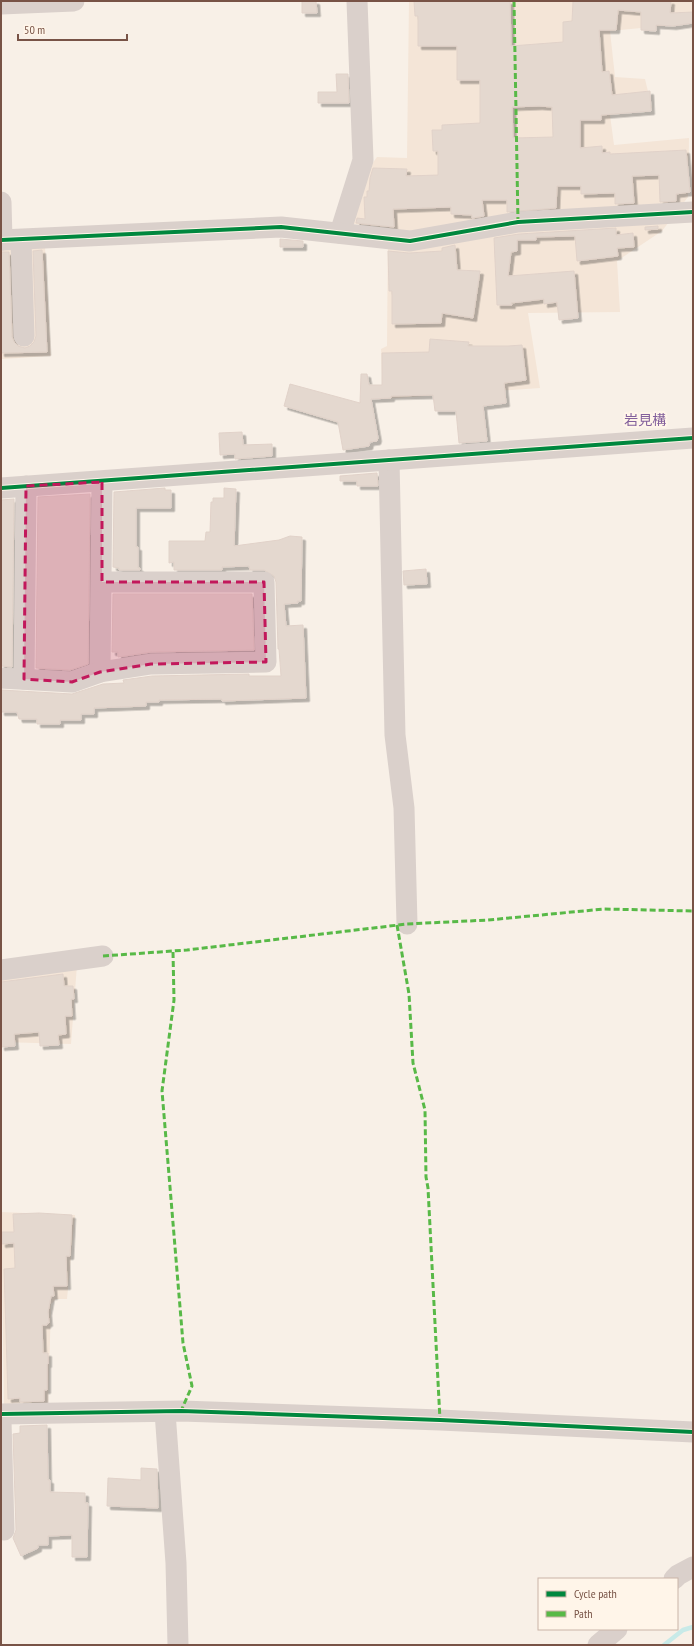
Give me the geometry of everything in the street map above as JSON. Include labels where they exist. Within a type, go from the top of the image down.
[{"type":"street","points":[[1,4],[74,1]]},
{"type":"street","points":[[340,233],[363,160],[357,1]]},
{"type":"street","points":[[1,202],[24,336]]},
{"type":"street","points":[[8,240],[281,227],[410,241],[518,222],[693,212]]},
{"type":"street","points":[[1,488],[102,482],[693,438]]},
{"type":"street","points":[[389,460],[395,735],[404,808],[407,924]]},
{"type":"street","points":[[100,672],[102,482]]},
{"type":"street","points":[[24,680],[26,486]]},
{"type":"street","points":[[1,678],[72,682],[100,672],[151,664],[266,662],[264,582],[102,582]]},
{"type":"street","points":[[1,970],[103,956]]},
{"type":"street","points":[[164,1412],[176,1563],[178,1645]]},
{"type":"street","points":[[1,1414],[164,1412],[432,1419],[693,1432]]},
{"type":"street","points":[[1,1421],[4,1530]]},
{"type":"street","points":[[675,1578],[693,1567]]},
{"type":"street","points":[[598,1645],[616,1630]]},
{"type":"highlighted area","points":[[102,482],[102,582],[264,582],[266,662],[151,664],[100,672],[72,682],[24,679],[26,486]]},
{"type":"shaded area","points":[[409,1],[693,1],[693,23],[610,31],[615,77],[645,79],[652,108],[610,115],[614,145],[689,138],[688,197],[662,231],[617,261],[620,312],[528,313],[540,388],[383,399],[381,349],[387,346],[388,228],[353,224],[357,185],[377,157],[407,158]]},
{"type":"shaded area","points":[[45,247],[51,356],[2,359],[1,250]]},
{"type":"shaded area","points":[[77,965],[71,1044],[1,1042],[1,975]]},
{"type":"shaded area","points":[[1,1212],[75,1215],[67,1299],[56,1299],[51,1304],[48,1410],[4,1404]]},
{"type":"building","points":[[302,1],[316,1],[317,13],[302,13]]},
{"type":"building","points":[[414,1],[510,1],[511,46],[563,42],[563,22],[572,21],[573,1],[671,1],[670,13],[693,12],[693,23],[673,26],[656,25],[656,31],[641,30],[641,12],[618,10],[616,30],[599,30],[602,72],[609,71],[612,95],[650,91],[651,111],[601,115],[601,120],[580,120],[580,148],[602,146],[602,153],[610,152],[610,154],[686,150],[690,192],[676,194],[676,201],[660,202],[659,175],[632,176],[634,203],[615,204],[615,193],[581,194],[581,186],[557,186],[556,208],[507,212],[507,200],[482,200],[484,216],[472,218],[472,215],[451,214],[451,207],[393,209],[394,227],[356,223],[357,218],[365,219],[364,197],[367,197],[367,191],[369,191],[370,178],[373,168],[407,169],[406,176],[438,175],[438,151],[433,151],[432,130],[442,130],[442,125],[480,123],[480,80],[457,80],[457,46],[418,46],[418,16],[415,16]],"holes":[[[512,107],[552,107],[553,137],[513,138]]]},
{"type":"building","points":[[336,74],[348,74],[349,103],[318,103],[318,92],[337,92]]},
{"type":"building","points":[[658,226],[658,229],[645,230],[645,227]]},
{"type":"building","points":[[616,228],[616,235],[633,233],[634,247],[617,248],[618,256],[577,261],[575,236],[536,237],[536,240],[517,240],[517,251],[511,252],[508,276],[574,271],[578,318],[559,320],[557,302],[544,304],[544,299],[511,303],[512,305],[497,305],[494,238],[519,234]]},
{"type":"building","points":[[280,239],[303,241],[303,247],[280,247]]},
{"type":"building","points":[[455,245],[457,270],[480,271],[473,318],[442,313],[441,323],[392,324],[392,291],[389,291],[388,251],[409,253],[442,251],[442,248]]},
{"type":"building","points":[[42,250],[47,352],[1,353],[1,252],[9,252],[12,337],[18,346],[25,348],[34,342],[36,336],[33,251]]},
{"type":"building","points":[[430,339],[469,342],[468,346],[522,345],[526,380],[504,383],[506,403],[483,406],[487,441],[459,443],[456,411],[435,411],[433,395],[391,396],[391,398],[371,399],[378,438],[377,441],[370,442],[369,446],[343,450],[338,422],[284,406],[290,384],[360,403],[361,374],[367,374],[369,385],[382,385],[382,353],[429,352]]},
{"type":"building","points":[[242,432],[243,445],[272,444],[272,456],[235,459],[235,454],[220,455],[219,433]]},
{"type":"building","points":[[377,473],[378,486],[357,486],[357,481],[340,481],[340,476]]},
{"type":"building","points":[[165,488],[165,490],[171,490],[171,508],[136,508],[136,547],[138,547],[138,568],[140,568],[140,570],[119,570],[119,568],[113,567],[114,492]]},
{"type":"building","points":[[224,488],[236,489],[234,546],[279,540],[290,536],[302,537],[301,601],[297,601],[298,603],[284,604],[286,626],[303,625],[306,698],[222,701],[222,699],[159,700],[159,702],[146,702],[146,706],[94,708],[94,714],[81,714],[81,720],[60,720],[60,724],[37,724],[37,719],[19,719],[17,712],[1,712],[1,690],[72,694],[103,684],[124,683],[123,680],[152,676],[249,674],[249,676],[281,676],[278,649],[276,582],[274,576],[264,570],[250,570],[249,566],[222,567],[222,570],[174,570],[174,562],[169,563],[169,541],[205,541],[206,532],[210,532],[211,502],[213,502],[213,498],[224,498]]},
{"type":"building","points":[[90,494],[88,664],[70,670],[36,668],[38,497]]},
{"type":"building","points":[[14,499],[12,667],[1,666],[1,500]]},
{"type":"building","points":[[426,569],[427,584],[404,585],[403,571]]},
{"type":"building","points":[[113,594],[252,594],[254,650],[151,652],[118,657],[118,652],[112,652]]},
{"type":"building","points":[[63,974],[64,986],[73,986],[74,999],[71,999],[72,1016],[65,1016],[66,1034],[58,1035],[59,1045],[40,1046],[39,1032],[14,1034],[15,1046],[1,1047],[1,982]]},
{"type":"building","points":[[39,1213],[72,1215],[70,1256],[66,1256],[67,1286],[53,1286],[54,1296],[51,1296],[48,1312],[49,1323],[47,1323],[47,1325],[42,1325],[43,1353],[48,1353],[47,1390],[44,1390],[44,1401],[20,1402],[20,1398],[8,1399],[4,1269],[15,1268],[14,1243],[2,1244],[2,1232],[14,1232],[13,1214]]},
{"type":"building","points":[[47,1425],[48,1480],[50,1480],[50,1492],[85,1493],[85,1503],[88,1503],[87,1557],[72,1557],[72,1535],[48,1536],[48,1545],[38,1545],[38,1548],[21,1556],[13,1538],[16,1530],[13,1434],[20,1433],[20,1426]]},
{"type":"building","points":[[141,1468],[157,1469],[158,1508],[107,1506],[108,1478],[141,1480]]},
{"type":"waterway","points":[[664,1645],[683,1630],[693,1627]]},
{"type":"marked path","points":[[514,1],[518,222]]},
{"type":"marked path","points":[[103,956],[187,950],[407,924],[488,920],[604,909],[693,911]]},
{"type":"marked path","points":[[397,925],[409,994],[413,1063],[425,1110],[426,1177],[428,1188],[440,1420]]},
{"type":"marked path","points":[[173,952],[174,1000],[162,1091],[183,1343],[192,1386],[181,1411]]},
{"type":"cycle path","points":[[1,240],[281,227],[410,241],[518,222],[693,212]]},
{"type":"cycle path","points":[[1,488],[693,438]]},
{"type":"cycle path","points":[[1,1414],[181,1411],[440,1420],[693,1432]]},
{"type":"district","name":"岩見構","points":[[645,420]]}]
